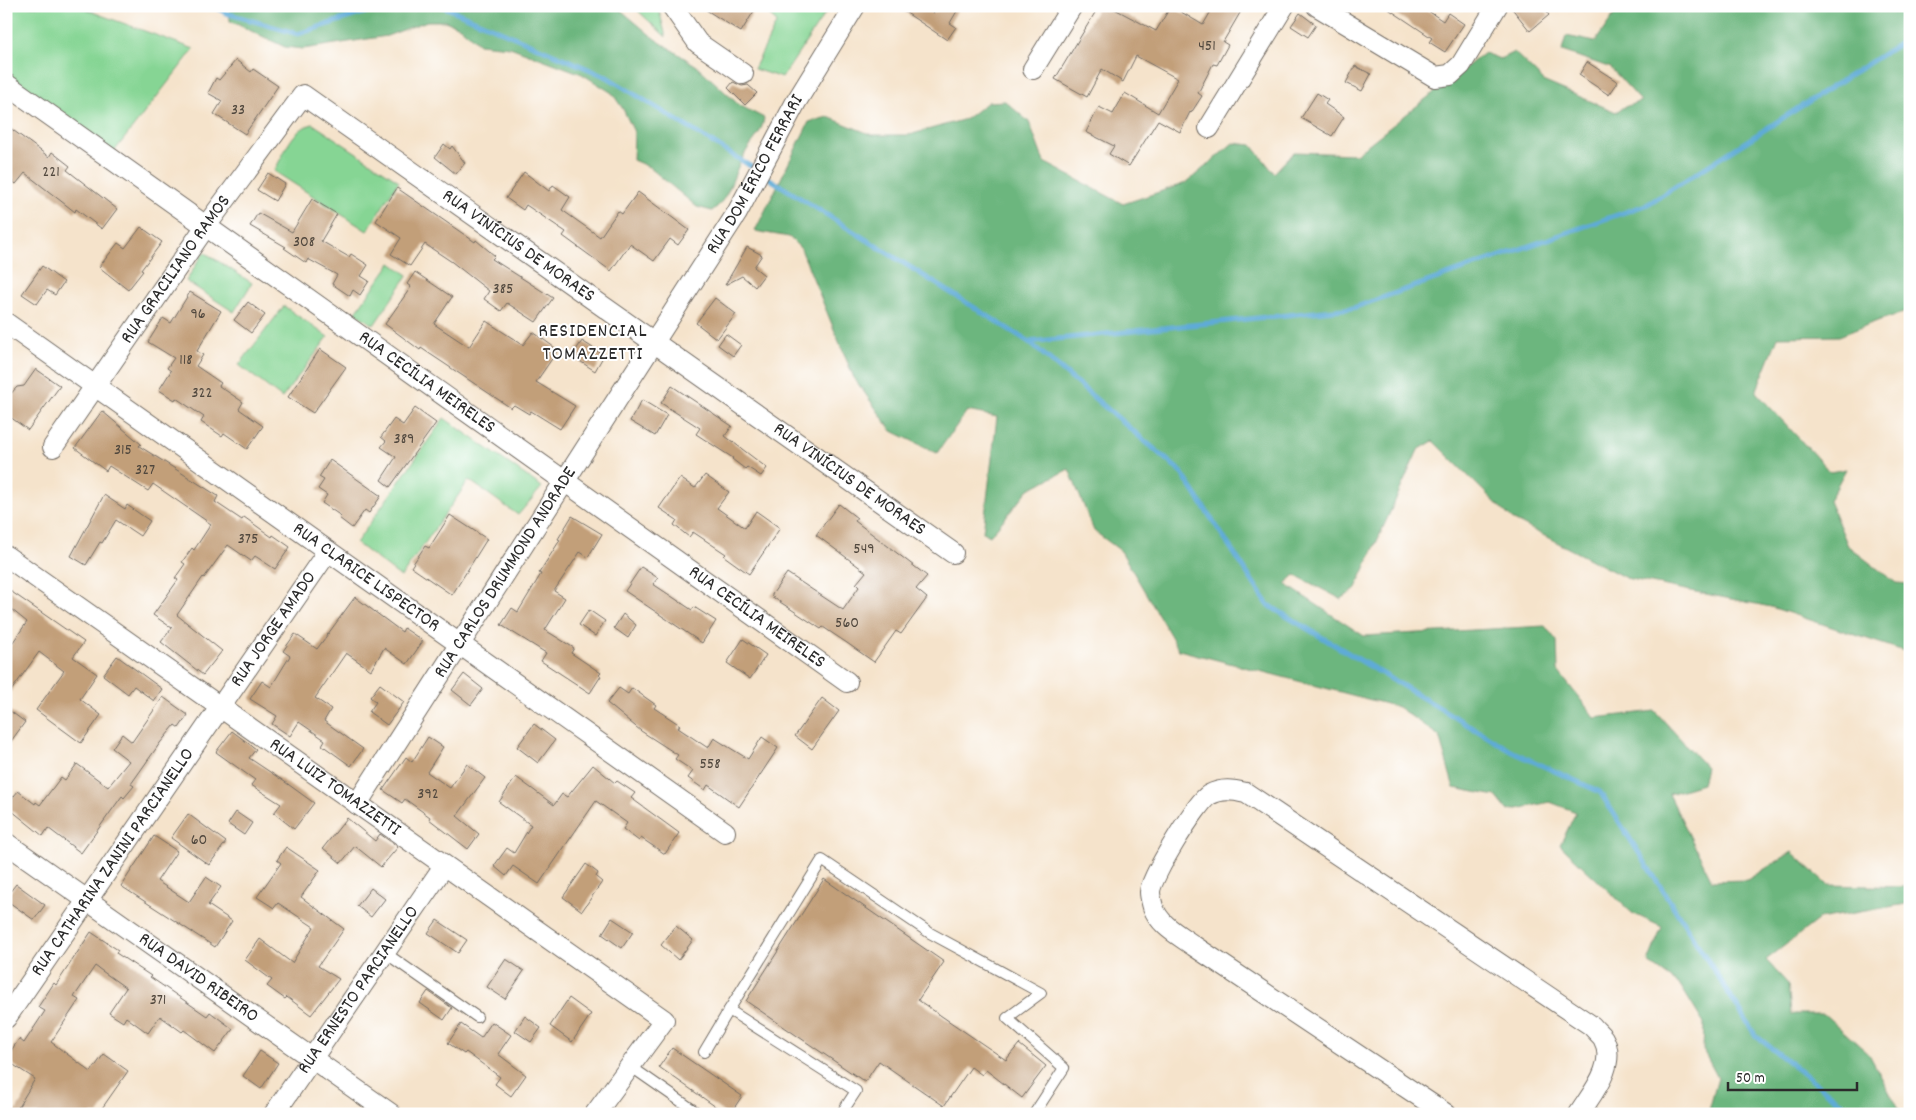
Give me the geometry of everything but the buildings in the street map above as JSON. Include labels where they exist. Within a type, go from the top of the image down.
[{"type":"street","points":[[672,6],[698,43],[743,74]]},
{"type":"street","name":"RUA DOM ÉRICO FERRARI","points":[[654,342],[737,213],[796,102],[855,6]]},
{"type":"street","points":[[1033,69],[1072,6]]},
{"type":"street","points":[[1208,128],[1284,6]]},
{"type":"street","points":[[1317,6],[1435,77],[1450,75],[1461,65],[1497,6]]},
{"type":"street","name":"RUA CECÍLIA MEIRELES","points":[[6,84],[847,682]]},
{"type":"street","name":"RUA VINÍCIUS DE MORAES","points":[[303,95],[953,553]]},
{"type":"street","name":"RUA GRACILIANO RAMOS","points":[[52,447],[206,226],[303,95]]},
{"type":"street","name":"RUA CLARICE LISPECTOR","points":[[6,323],[725,832]]},
{"type":"street","name":"RUA CARLOS DRUMMOND ANDRADE","points":[[357,804],[654,342]]},
{"type":"street","name":"RUA JORGE AMADO","points":[[220,708],[328,551]]},
{"type":"street","name":"RUA LUIZ TOMAZZETTI","points":[[6,556],[664,1020],[630,1066]]},
{"type":"street","name":"RUA CATHARINA ZANINI PARCIANELLO","points":[[6,1018],[220,708]]},
{"type":"street","points":[[1446,1114],[1194,946],[1160,921],[1153,907],[1150,892],[1156,874],[1197,806],[1208,796],[1220,790],[1246,793],[1592,1026],[1603,1038],[1607,1050],[1607,1064],[1602,1076],[1579,1114]]},
{"type":"street","name":"RUA DAVID RIBEIRO","points":[[6,843],[390,1114]]},
{"type":"street","name":"RUA ERNESTO PARCIANELLO","points":[[274,1114],[444,866]]},
{"type":"street","points":[[595,1114],[630,1066]]},
{"type":"lane","points":[[704,1052],[822,860],[930,933],[1041,992],[1007,1018],[1064,1068],[1034,1114]]},
{"type":"lane","points":[[384,952],[478,1018]]},
{"type":"lane","points":[[729,1010],[856,1091],[841,1114]]},
{"type":"lane","points":[[630,1066],[699,1114]]},
{"type":"green space","points":[[6,6],[76,6],[194,49],[113,153],[6,73]]},
{"type":"green space","points":[[229,6],[616,6],[655,39],[697,66],[739,105],[764,118],[763,124],[740,162],[723,200],[712,211],[697,207],[649,167],[633,160],[634,132],[623,109],[612,93],[582,74],[510,47],[479,44],[460,27],[445,21],[427,21],[387,36],[303,49],[285,47],[230,21]]},
{"type":"green space","points":[[633,6],[658,6],[666,37]]},
{"type":"green space","points":[[758,6],[830,6],[782,78],[754,69],[777,22]]},
{"type":"green space","points":[[1631,6],[1910,6],[1910,311],[1839,336],[1778,337],[1756,392],[1830,472],[1846,469],[1829,501],[1848,546],[1896,583],[1910,584],[1910,653],[1771,607],[1626,578],[1512,519],[1433,441],[1418,450],[1355,590],[1341,599],[1295,575],[1285,584],[1364,636],[1545,626],[1557,641],[1558,671],[1595,718],[1655,711],[1706,767],[1702,784],[1669,794],[1712,881],[1747,880],[1792,852],[1828,885],[1907,887],[1906,904],[1819,919],[1766,960],[1788,984],[1791,1014],[1824,1014],[1869,1054],[1901,1114],[1708,1114],[1718,1078],[1703,1050],[1704,1024],[1680,985],[1648,962],[1662,927],[1632,913],[1560,845],[1576,812],[1550,802],[1508,811],[1496,796],[1454,788],[1439,736],[1398,707],[1179,650],[1121,551],[1094,531],[1069,469],[1029,489],[990,536],[983,532],[997,417],[967,411],[937,453],[892,431],[854,378],[801,249],[789,237],[755,231],[809,122],[828,117],[872,135],[909,135],[966,119],[988,102],[1005,101],[1029,122],[1044,162],[1123,204],[1186,183],[1233,143],[1252,145],[1274,173],[1294,152],[1356,154],[1484,53],[1500,59],[1514,52],[1545,82],[1616,112],[1641,101],[1611,68],[1562,51],[1566,36],[1595,42],[1618,9]]},
{"type":"green space","points":[[313,124],[399,181],[367,231],[274,171],[294,136],[305,127]]},
{"type":"green space","points":[[204,252],[252,283],[234,312],[186,281]]},
{"type":"green space","points":[[391,263],[408,275],[374,325],[355,313]]},
{"type":"green space","points":[[284,306],[328,337],[282,398],[239,365]]},
{"type":"green space","points":[[444,418],[542,487],[518,515],[469,480],[401,577],[356,543]]},
{"type":"waterway","points":[[86,6],[94,8],[96,6]]},
{"type":"waterway","points":[[214,6],[226,13],[298,34],[384,6]]},
{"type":"waterway","points":[[442,6],[607,77],[755,169]]},
{"type":"waterway","points":[[1029,342],[1353,308],[1648,204],[1910,37]]},
{"type":"waterway","points":[[762,174],[1029,342],[1181,472],[1268,605],[1513,752],[1600,792],[1756,1036],[1855,1114]]},
{"type":"district","name":"RESIDENCIAL TOMAZZETTI","points":[[593,344]]}]
